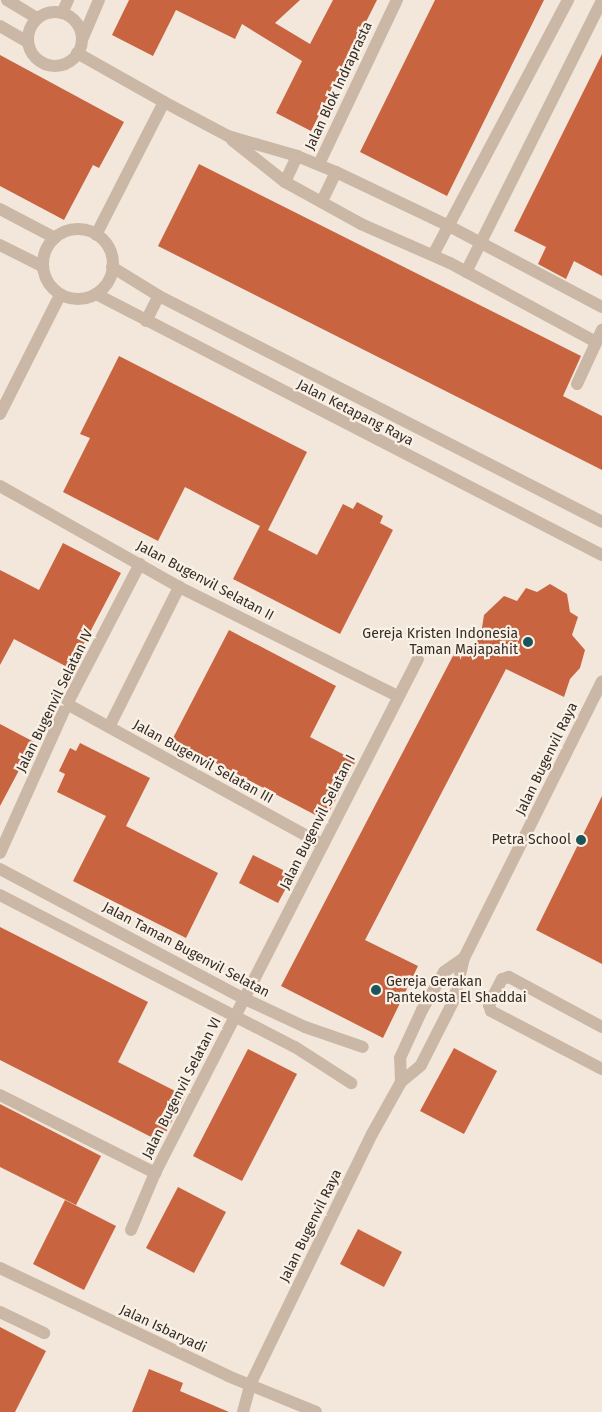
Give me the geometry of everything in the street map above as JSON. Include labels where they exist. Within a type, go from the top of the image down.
[{"type":"street","points":[[7,0],[38,18]]},
{"type":"street","points":[[62,13],[68,0]]},
{"type":"street","points":[[0,26],[28,42],[36,58],[44,64],[63,65],[77,53],[99,0]]},
{"type":"street","name":"Jalan Blok Indraprasta","points":[[397,0],[318,164],[449,226],[602,307]]},
{"type":"street","points":[[433,255],[568,0]]},
{"type":"street","points":[[466,272],[602,0]]},
{"type":"street","points":[[28,42],[30,28],[38,18],[48,12],[62,13],[74,20],[82,40]]},
{"type":"street","points":[[77,53],[228,136],[285,182],[322,201],[360,224],[433,255],[596,342]]},
{"type":"street","points":[[96,234],[164,102]]},
{"type":"street","points":[[228,136],[318,164]]},
{"type":"street","points":[[285,182],[297,156]]},
{"type":"street","points":[[322,201],[336,172]]},
{"type":"street","points":[[0,209],[55,238]]},
{"type":"street","points":[[70,230],[96,234],[109,248],[112,267],[109,280],[96,294],[80,300],[60,295],[51,286],[42,266],[46,249],[55,238],[70,230]]},
{"type":"street","points":[[0,245],[42,266]]},
{"type":"street","name":"Jalan Ketapang Raya","points":[[112,267],[159,296],[602,522]]},
{"type":"street","name":"Jalan Ketapang Raya","points":[[96,294],[602,555]]},
{"type":"street","points":[[0,414],[60,295]]},
{"type":"street","points":[[146,321],[159,296]]},
{"type":"street","points":[[577,384],[602,330]]},
{"type":"street","name":"Jalan Bugenvil Selatan II","points":[[0,486],[179,586],[398,696]]},
{"type":"street","name":"Jalan Bugenvil Selatan IV","points":[[0,853],[67,704],[140,564]]},
{"type":"street","points":[[109,727],[179,586]]},
{"type":"street","name":"Jalan Bugenvil Selatan I","points":[[236,1017],[418,659]]},
{"type":"street","name":"Jalan Bugenvil Raya","points":[[243,1412],[250,1385],[401,1082],[414,1073],[427,1054],[454,1000],[464,958],[602,681]]},
{"type":"street","name":"Jalan Bugenvil Selatan III","points":[[67,704],[323,845]]},
{"type":"street","name":"Jalan Taman Bugenvil Selatan","points":[[0,869],[245,999],[305,1027],[363,1047]]},
{"type":"street","points":[[0,896],[295,1048],[351,1083]]},
{"type":"street","name":"Jalan Bugenvil Raya","points":[[401,1082],[400,1058],[420,1015],[444,972],[464,958]]},
{"type":"street","points":[[602,1027],[509,977],[502,979],[489,1005],[491,1011],[602,1069]]},
{"type":"street","name":"Jalan Bugenvil Selatan VI","points":[[130,1230],[155,1172],[236,1017]]},
{"type":"street","name":"Jalan Bugenvil Selatan VI","points":[[0,1095],[155,1172]]},
{"type":"street","name":"Jalan Isbaryadi","points":[[0,1268],[250,1385],[316,1412]]},
{"type":"street","points":[[0,1312],[44,1333]]},
{"type":"building","points":[[129,0],[300,0],[275,23],[310,44],[333,0],[377,0],[311,131],[276,113],[302,61],[242,24],[235,39],[176,10],[153,56],[112,35]]},
{"type":"building","points":[[435,0],[544,0],[447,196],[360,152]]},
{"type":"building","points":[[602,54],[602,276],[574,261],[566,279],[538,264],[546,247],[514,231]]},
{"type":"building","points":[[0,55],[124,122],[99,168],[93,165],[64,220],[0,186]]},
{"type":"building","points":[[199,164],[581,356],[563,396],[602,416],[602,470],[158,246]]},
{"type":"building","points":[[119,356],[307,452],[268,530],[317,555],[343,504],[353,509],[357,502],[383,516],[380,523],[393,530],[340,634],[233,579],[260,526],[185,487],[158,541],[63,492],[90,438],[80,434]]},
{"type":"building","points":[[63,543],[121,573],[71,669],[14,639],[0,665],[0,570],[39,590]]},
{"type":"building","points":[[550,584],[567,594],[570,612],[578,617],[572,635],[585,650],[580,668],[570,679],[564,697],[506,669],[365,940],[418,966],[383,1038],[281,986],[456,650],[469,657],[481,634],[484,615],[504,596],[517,601],[526,588],[537,592]]},
{"type":"building","points":[[229,630],[336,686],[310,737],[356,761],[325,820],[172,740]]},
{"type":"building","points":[[0,724],[34,742],[0,806]]},
{"type":"building","points":[[80,743],[150,778],[126,826],[218,873],[186,938],[73,881],[106,816],[57,792],[65,774],[59,771],[70,748],[76,751]]},
{"type":"building","name":"Petra School","points":[[602,796],[602,964],[536,930]]},
{"type":"building","points":[[253,855],[293,875],[278,903],[239,883]]},
{"type":"building","points":[[0,927],[148,1002],[118,1062],[185,1096],[161,1142],[0,1060]]},
{"type":"building","points":[[454,1048],[497,1071],[464,1134],[420,1111]]},
{"type":"building","points":[[248,1049],[297,1074],[242,1181],[193,1156]]},
{"type":"building","points":[[0,1104],[101,1156],[76,1205],[0,1167]]},
{"type":"building","points":[[178,1187],[226,1212],[194,1273],[146,1248]]},
{"type":"building","points":[[65,1200],[116,1226],[84,1290],[33,1264]]},
{"type":"building","points":[[358,1229],[402,1252],[384,1287],[340,1264]]},
{"type":"building","points":[[0,1327],[46,1351],[15,1412],[0,1412]]},
{"type":"building","points":[[149,1369],[183,1383],[180,1391],[229,1412],[132,1412]]},
{"type":"place","name":"Gereja Kristen Indonesia Taman Majapahit","points":[[528,642]]},
{"type":"place","name":"Petra School","points":[[581,840]]},
{"type":"place","name":"Gereja Gerakan Pantekosta El Shaddai","points":[[376,990]]}]
